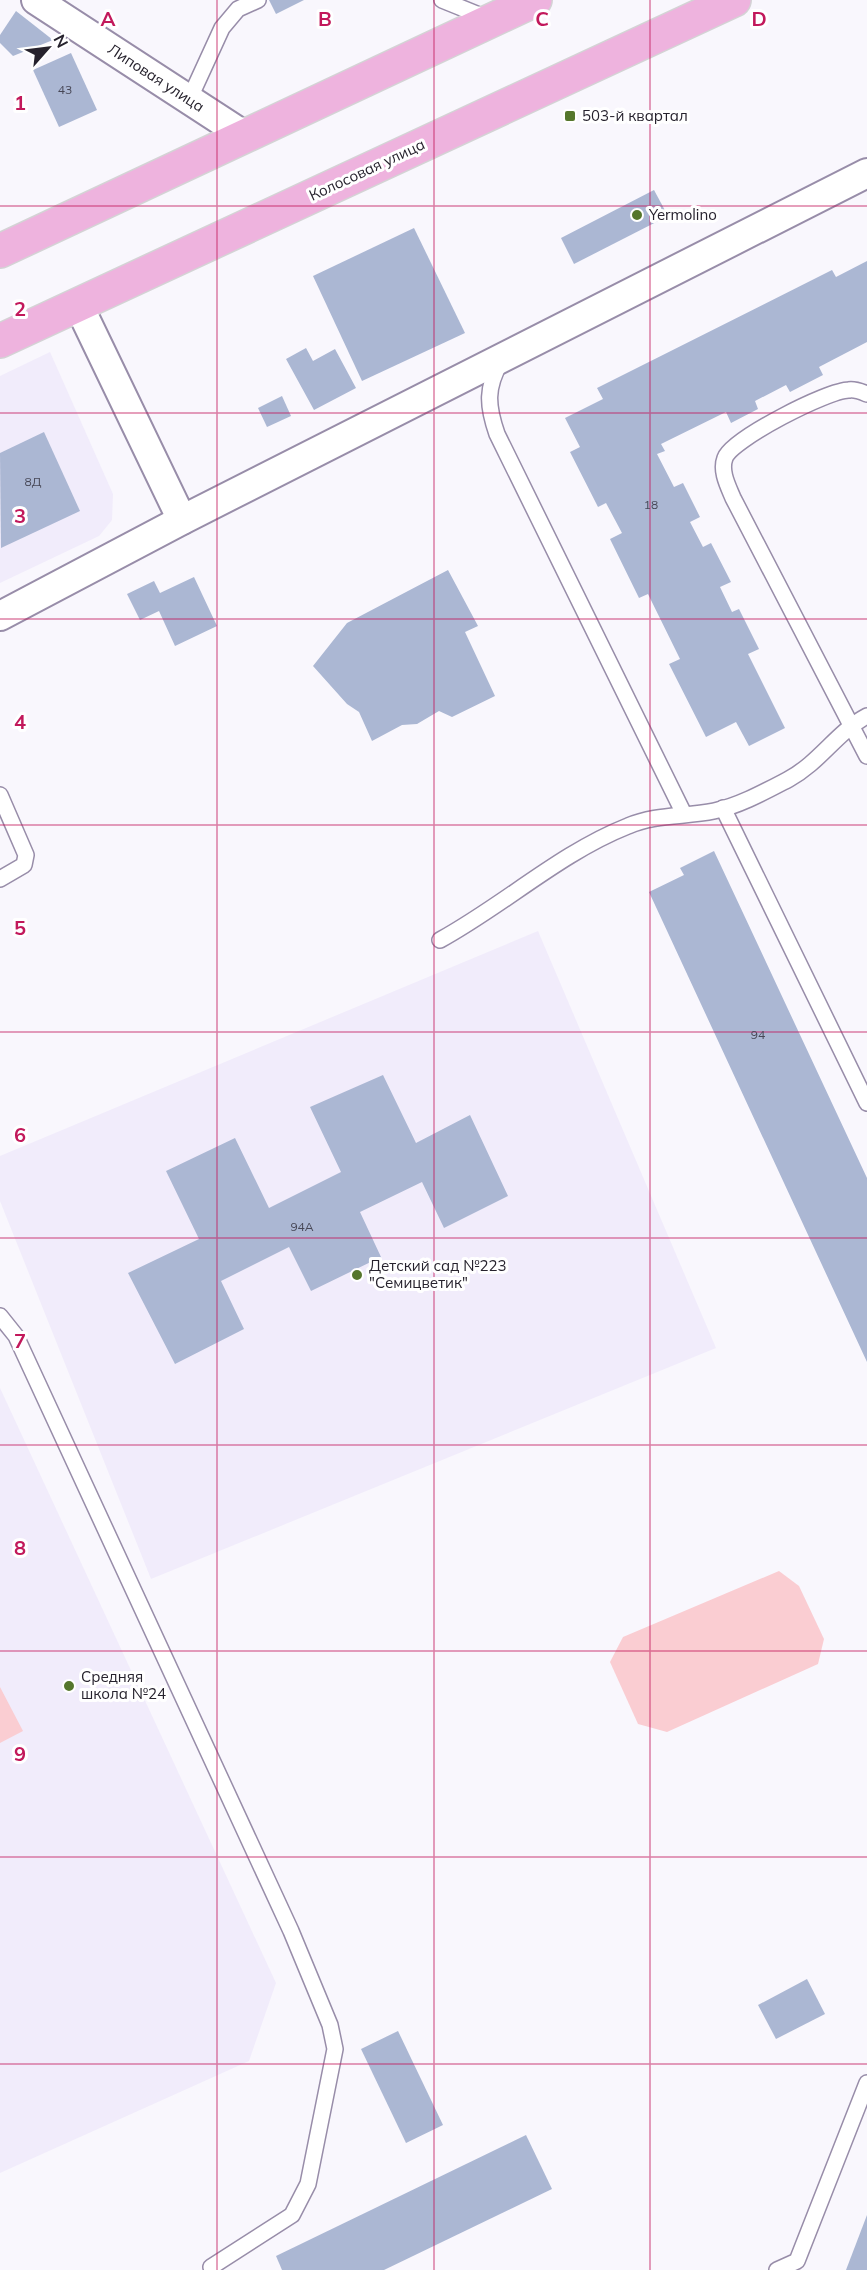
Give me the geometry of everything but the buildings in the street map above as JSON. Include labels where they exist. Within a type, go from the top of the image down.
[{"type":"highway","points":[[0,251],[536,0]]},
{"type":"highway","name":"Колосовая улица","points":[[0,341],[734,0]]},
{"type":"street","name":"Липовая улица","points":[[36,0],[245,136]]},
{"type":"street","points":[[0,616],[182,520],[867,172]]},
{"type":"street","points":[[78,304],[182,520]]},
{"type":"lane","points":[[189,100],[222,28],[238,9],[258,0]]},
{"type":"lane","points":[[442,0],[492,20]]},
{"type":"lane","points":[[502,358],[491,383],[488,408],[496,434],[684,814]]},
{"type":"lane","points":[[867,394],[849,389],[814,402],[746,437],[732,447],[724,459],[724,476],[733,498],[867,756]]},
{"type":"lane","points":[[440,940],[478,919],[575,854],[627,826],[654,817],[723,808],[755,796],[810,766],[851,725],[867,716]]},
{"type":"lane","points":[[0,795],[26,855],[24,865],[0,879]]},
{"type":"lane","points":[[723,808],[867,1103]]},
{"type":"lane","points":[[0,1316],[16,1336],[291,1931],[330,2025],[335,2049],[331,2079],[308,2184],[300,2203],[292,2215],[278,2226],[209,2269]]},
{"type":"lane","points":[[777,2270],[797,2261],[867,2083]]},
{"type":"shaded area","points":[[50,352],[113,494],[112,520],[99,536],[0,583],[0,376]]},
{"type":"shaded area","name":"Детский сад №223 \"Семицветик\"","points":[[538,931],[716,1348],[151,1579],[0,1201],[0,1156]]},
{"type":"shaded area","name":"Средняя школа №24","points":[[0,1388],[276,1983],[249,2061],[0,2173]]},
{"type":"shaded area","points":[[779,1571],[799,1586],[824,1639],[818,1664],[667,1732],[638,1724],[610,1662],[623,1637]]},
{"type":"shaded area","points":[[0,1687],[23,1731],[0,1743]]},
{"type":"place","name":"503-й квартал","points":[[570,116]]},
{"type":"place","name":"Yermolino","points":[[637,215]]},
{"type":"place","name":"Детский сад №223 \"Семицветик\"","points":[[357,1275]]},
{"type":"place","name":"Средняя школа №24","points":[[69,1686]]}]
